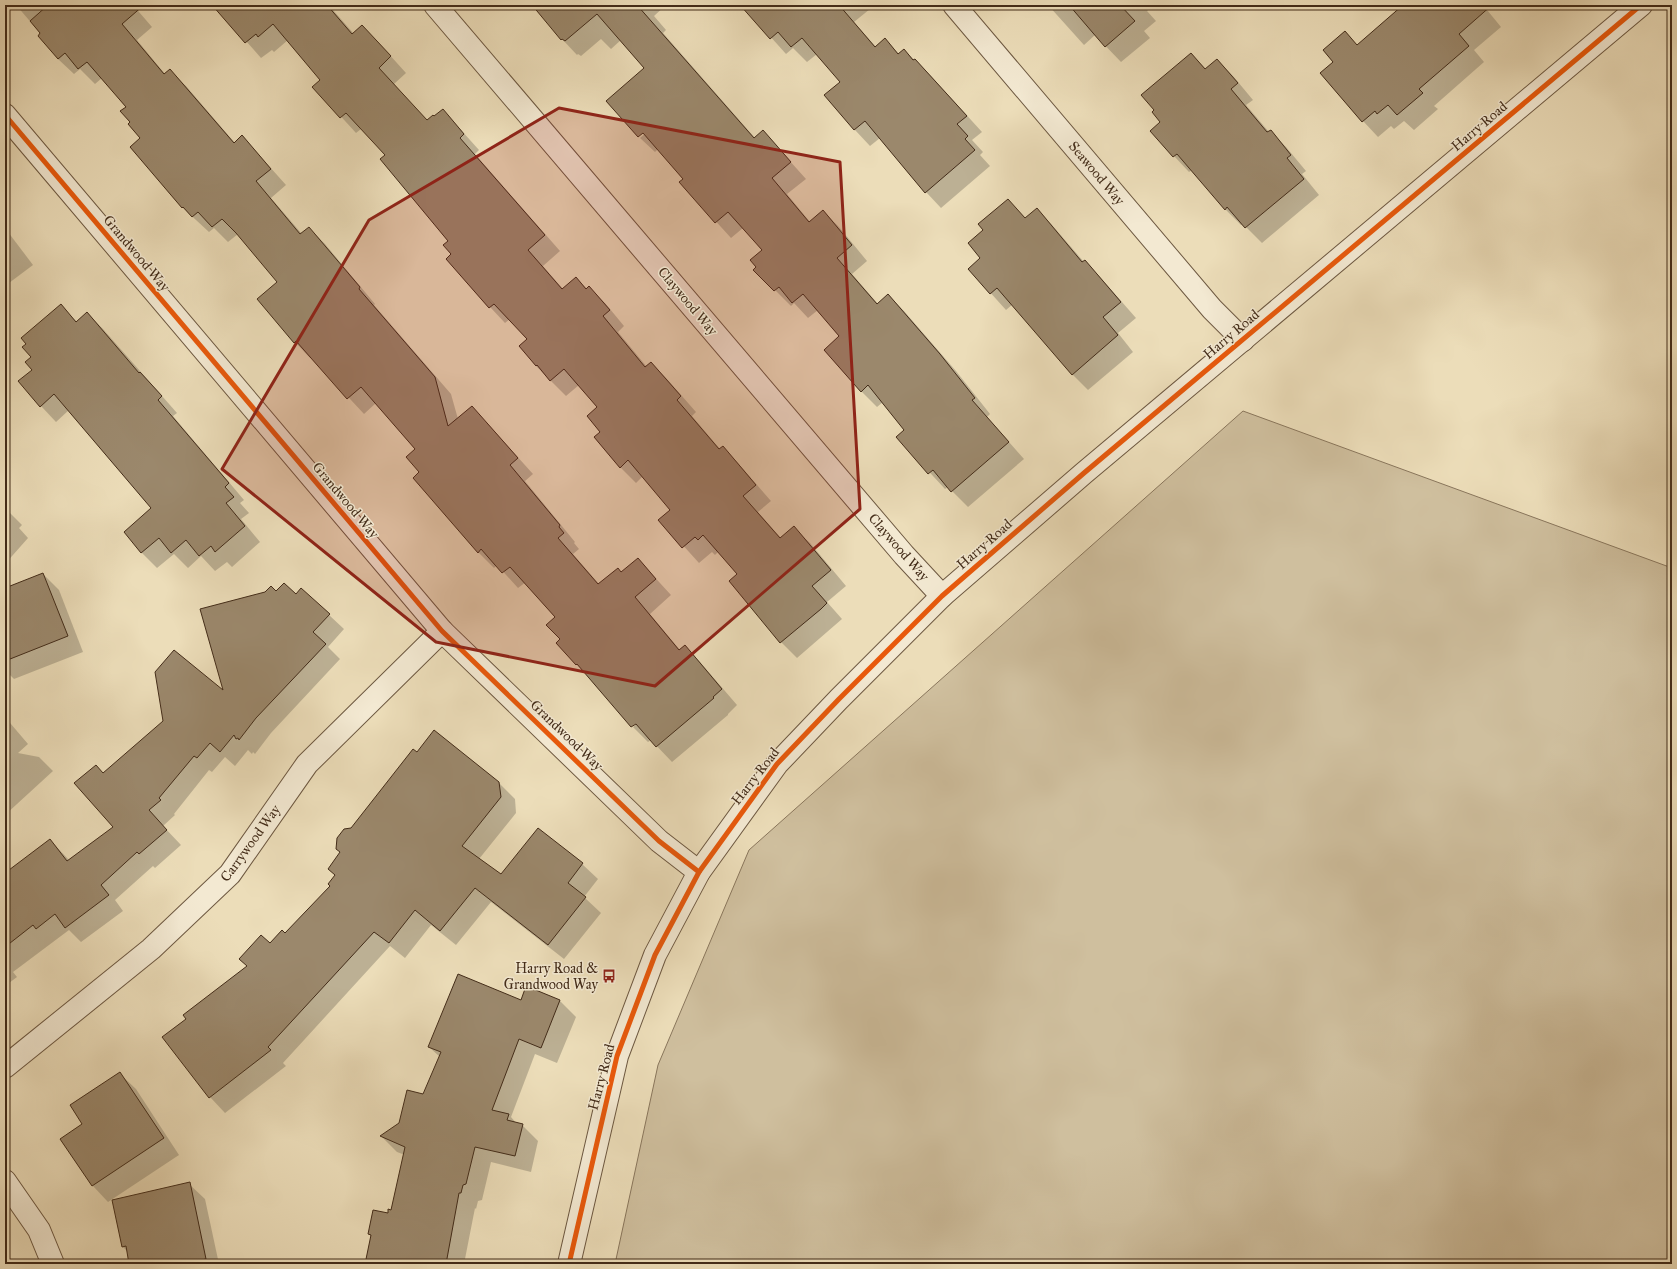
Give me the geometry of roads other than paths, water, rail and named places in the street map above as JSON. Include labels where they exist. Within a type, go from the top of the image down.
[{"type":"street","name":"Claywood Way","points":[[435,5],[899,549],[942,596]]},
{"type":"street","name":"Seawood Way","points":[[954,5],[1212,309],[1243,340]]},
{"type":"street","name":"Harry Road","points":[[569,1264],[617,1056],[656,955],[699,872],[778,764],[942,596],[1084,473],[1641,5]]},
{"type":"street","name":"Grandwood Way","points":[[5,115],[442,631],[659,841],[699,872]]},
{"type":"street","name":"Carrywood Way","points":[[5,1067],[151,949],[230,874],[307,764],[442,631]]},
{"type":"street","points":[[5,1181],[39,1230],[53,1264]]},
{"type":"place","name":"Harry Road & Grandwood Way","points":[[609,976]]}]
